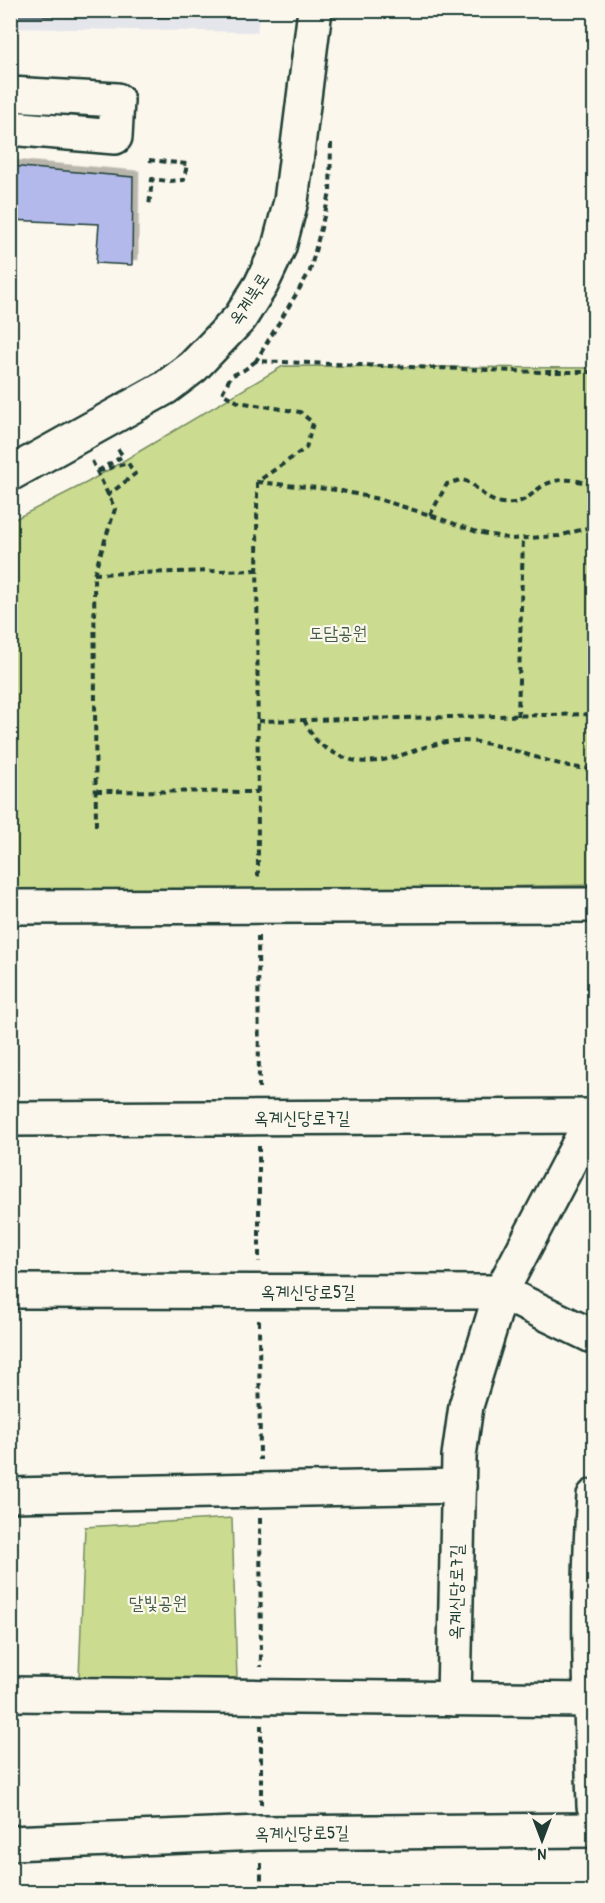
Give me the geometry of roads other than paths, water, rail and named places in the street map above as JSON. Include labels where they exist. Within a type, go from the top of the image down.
[{"type":"street","name":"옥계북로","points":[[10,474],[85,445],[193,367],[240,318],[261,285],[279,247],[291,201],[315,10]]},
{"type":"street","points":[[10,94],[117,100],[115,137],[10,128]]},
{"type":"street","points":[[10,907],[594,905]]},
{"type":"street","name":"옥계신당로7길","points":[[10,1119],[594,1116],[501,1292],[466,1406],[459,1456],[454,1699]]},
{"type":"street","name":"옥계신당로5길","points":[[10,1292],[501,1292],[594,1337]]},
{"type":"street","points":[[10,1495],[459,1486]]},
{"type":"street","points":[[594,1497],[591,1541],[594,1806]]},
{"type":"street","points":[[10,1694],[591,1700]]},
{"type":"street","name":"옥계신당로5길","points":[[10,1844],[261,1833],[594,1830]]},
{"type":"park label","name":"도담공원","points":[[338,633]]},
{"type":"park label","name":"달빛공원","points":[[158,1603]]}]
